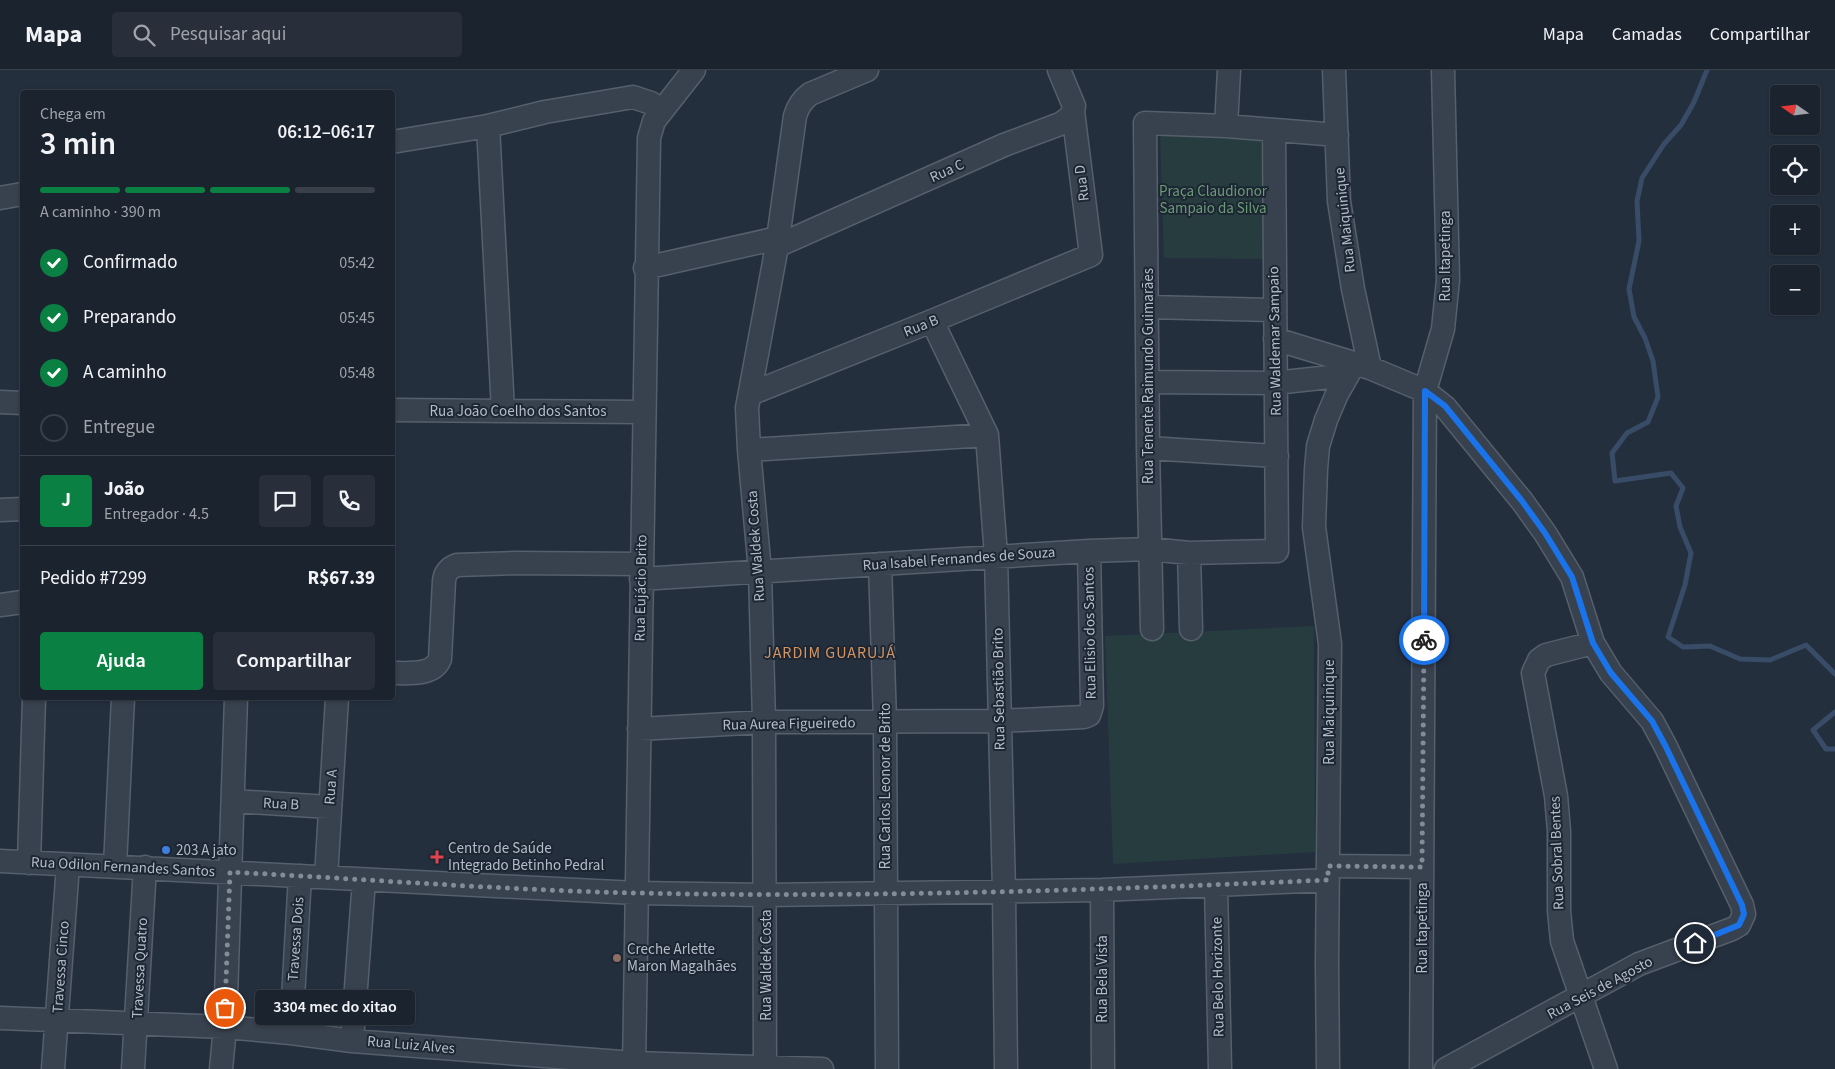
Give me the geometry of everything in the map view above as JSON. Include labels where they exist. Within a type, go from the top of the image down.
[{"type":"street","points":[[395,142],[488,126],[545,112],[633,97],[651,103],[662,111],[694,70]]},
{"type":"street","name":"Rua Waldek Costa","points":[[765,1068],[766,895],[760,572],[747,408],[777,242],[795,116],[802,100],[810,94],[867,70]]},
{"type":"street","points":[[1059,70],[1072,100],[1073,111]]},
{"type":"street","points":[[1228,70],[1226,126],[1337,135]]},
{"type":"street","name":"Rua Maiquinique","points":[[1328,1069],[1330,644],[1314,526],[1316,469],[1318,446],[1326,420],[1337,394],[1357,369],[1353,289],[1339,201],[1334,70]]},
{"type":"street","name":"Rua Itapetinga","points":[[1421,1069],[1425,391],[1443,329],[1448,280],[1444,70]]},
{"type":"street","name":"Rua Eujácio Brito","points":[[634,1066],[648,138],[654,121],[662,111]]},
{"type":"street","name":"Rua C","points":[[645,268],[777,242],[1004,145],[1060,124],[1068,119],[1073,111]]},
{"type":"street","name":"Rua D","points":[[1073,111],[1091,255]]},
{"type":"street","name":"Rua Tenente Raimundo Guimarães","points":[[1152,629],[1145,123],[1226,126]]},
{"type":"street","points":[[488,126],[503,411]]},
{"type":"street","name":"Rua Waldemar Sampaio","points":[[1274,130],[1277,551]]},
{"type":"street","points":[[0,203],[0,198],[20,194]]},
{"type":"street","name":"Rua B","points":[[750,394],[1091,255]]},
{"type":"street","points":[[1148,307],[1274,310]]},
{"type":"street","name":"Rua Sebastião Brito","points":[[932,321],[987,435],[996,556],[1006,1069]]},
{"type":"street","points":[[1275,339],[1425,391],[1445,406],[1522,501],[1545,533],[1572,577],[1593,643]]},
{"type":"street","points":[[1148,382],[1275,383],[1357,369]]},
{"type":"street","points":[[0,402],[20,403]]},
{"type":"street","name":"Rua João Coelho dos Santos","points":[[395,410],[643,412]]},
{"type":"street","points":[[749,450],[987,435]]},
{"type":"street","points":[[1148,448],[1277,456]]},
{"type":"street","points":[[0,510],[20,509]]},
{"type":"street","name":"Rua Isabel Fernandes de Souza","points":[[395,673],[425,671],[438,664],[440,659],[445,575],[452,567],[458,565],[516,563],[641,571],[760,572],[1150,548],[1189,553],[1277,551]]},
{"type":"street","name":"Rua Elisio dos Santos","points":[[999,721],[1084,717],[1089,715],[1091,711],[1089,551]]},
{"type":"street","points":[[1189,553],[1192,629]]},
{"type":"street","name":"Rua Carlos Leonor de Brito","points":[[880,564],[885,722],[887,1069]]},
{"type":"street","points":[[0,604],[20,602]]},
{"type":"street","name":"Rua Seis de Agosto","points":[[1446,1069],[1639,964],[1739,925],[1744,914],[1742,905],[1652,721],[1611,673],[1593,643]]},
{"type":"street","name":"Rua Sobral Bentes","points":[[1593,643],[1546,656],[1539,660],[1533,673],[1556,796],[1559,831],[1559,911],[1562,940],[1606,1069]]},
{"type":"street","points":[[29,863],[34,700]]},
{"type":"street","points":[[115,866],[123,700]]},
{"type":"street","points":[[221,1069],[225,1028],[236,700]]},
{"type":"street","name":"Rua A","points":[[326,877],[337,700]]},
{"type":"street","name":"Rua Aurea Figueiredo","points":[[639,729],[764,722],[999,721]]},
{"type":"street","name":"Rua B","points":[[233,801],[330,807]]},
{"type":"street","name":"Rua Odilon Fernandes Santos","points":[[0,861],[636,893],[766,895],[1102,890],[1216,885],[1328,873],[1422,867]]},
{"type":"street","name":"Travessa Cinco","points":[[52,1069],[68,865]]},
{"type":"street","name":"Travessa Quatro","points":[[133,1069],[145,868]]},
{"type":"street","name":"Travessa Dois","points":[[290,1033],[300,876]]},
{"type":"street","points":[[352,1041],[364,880]]},
{"type":"street","name":"Rua Belo Horizonte","points":[[1216,885],[1220,1069]]},
{"type":"street","name":"Rua Bela Vista","points":[[1102,890],[1103,1069]]},
{"type":"street","name":"Rua Luiz Alves","points":[[0,1018],[225,1028],[290,1033],[532,1062],[634,1066],[822,1069]]},
{"type":"green space","name":"Praça Claudionor Sampaio da Silva","points":[[1160,133],[1261,141],[1265,259],[1164,258]]},
{"type":"green space","points":[[1314,626],[1315,852],[1113,864],[1105,636]]},
{"type":"waterway","points":[[1707,70],[1694,102],[1681,125],[1664,144],[1642,178],[1637,201],[1639,241],[1629,289],[1634,317],[1645,338],[1653,361],[1658,397],[1648,422],[1627,433],[1612,453],[1615,481],[1671,473],[1683,488],[1676,506],[1680,527],[1691,553],[1685,585],[1668,637],[1683,647],[1710,646],[1740,659],[1770,660],[1806,645],[1835,674]]},
{"type":"waterway","points":[[1835,712],[1813,730],[1826,749],[1835,749]]},
{"type":"way so far","points":[[225,1008],[230,872],[636,893],[766,895],[1102,890],[1328,880],[1328,866],[1422,867],[1424,640]]},
{"type":"place","name":"203 A jato","points":[[166,850]]},
{"type":"place","name":"Centro de Saúde Integrado Betinho Pedral","points":[[437,857]]},
{"type":"place","name":"Creche Arlette Maron Magalhães","points":[[617,958]]},
{"type":"place","name":"3304 mec do xitao","points":[[225,1008]]},
{"type":"district","name":"JARDIM GUARUJÁ","points":[[830,653]]},
{"type":"route","points":[[1424,640],[1425,391],[1445,406],[1522,501],[1545,533],[1572,577],[1593,643],[1611,673],[1652,721],[1665,745],[1742,905],[1744,914],[1739,925],[1695,943]]}]
